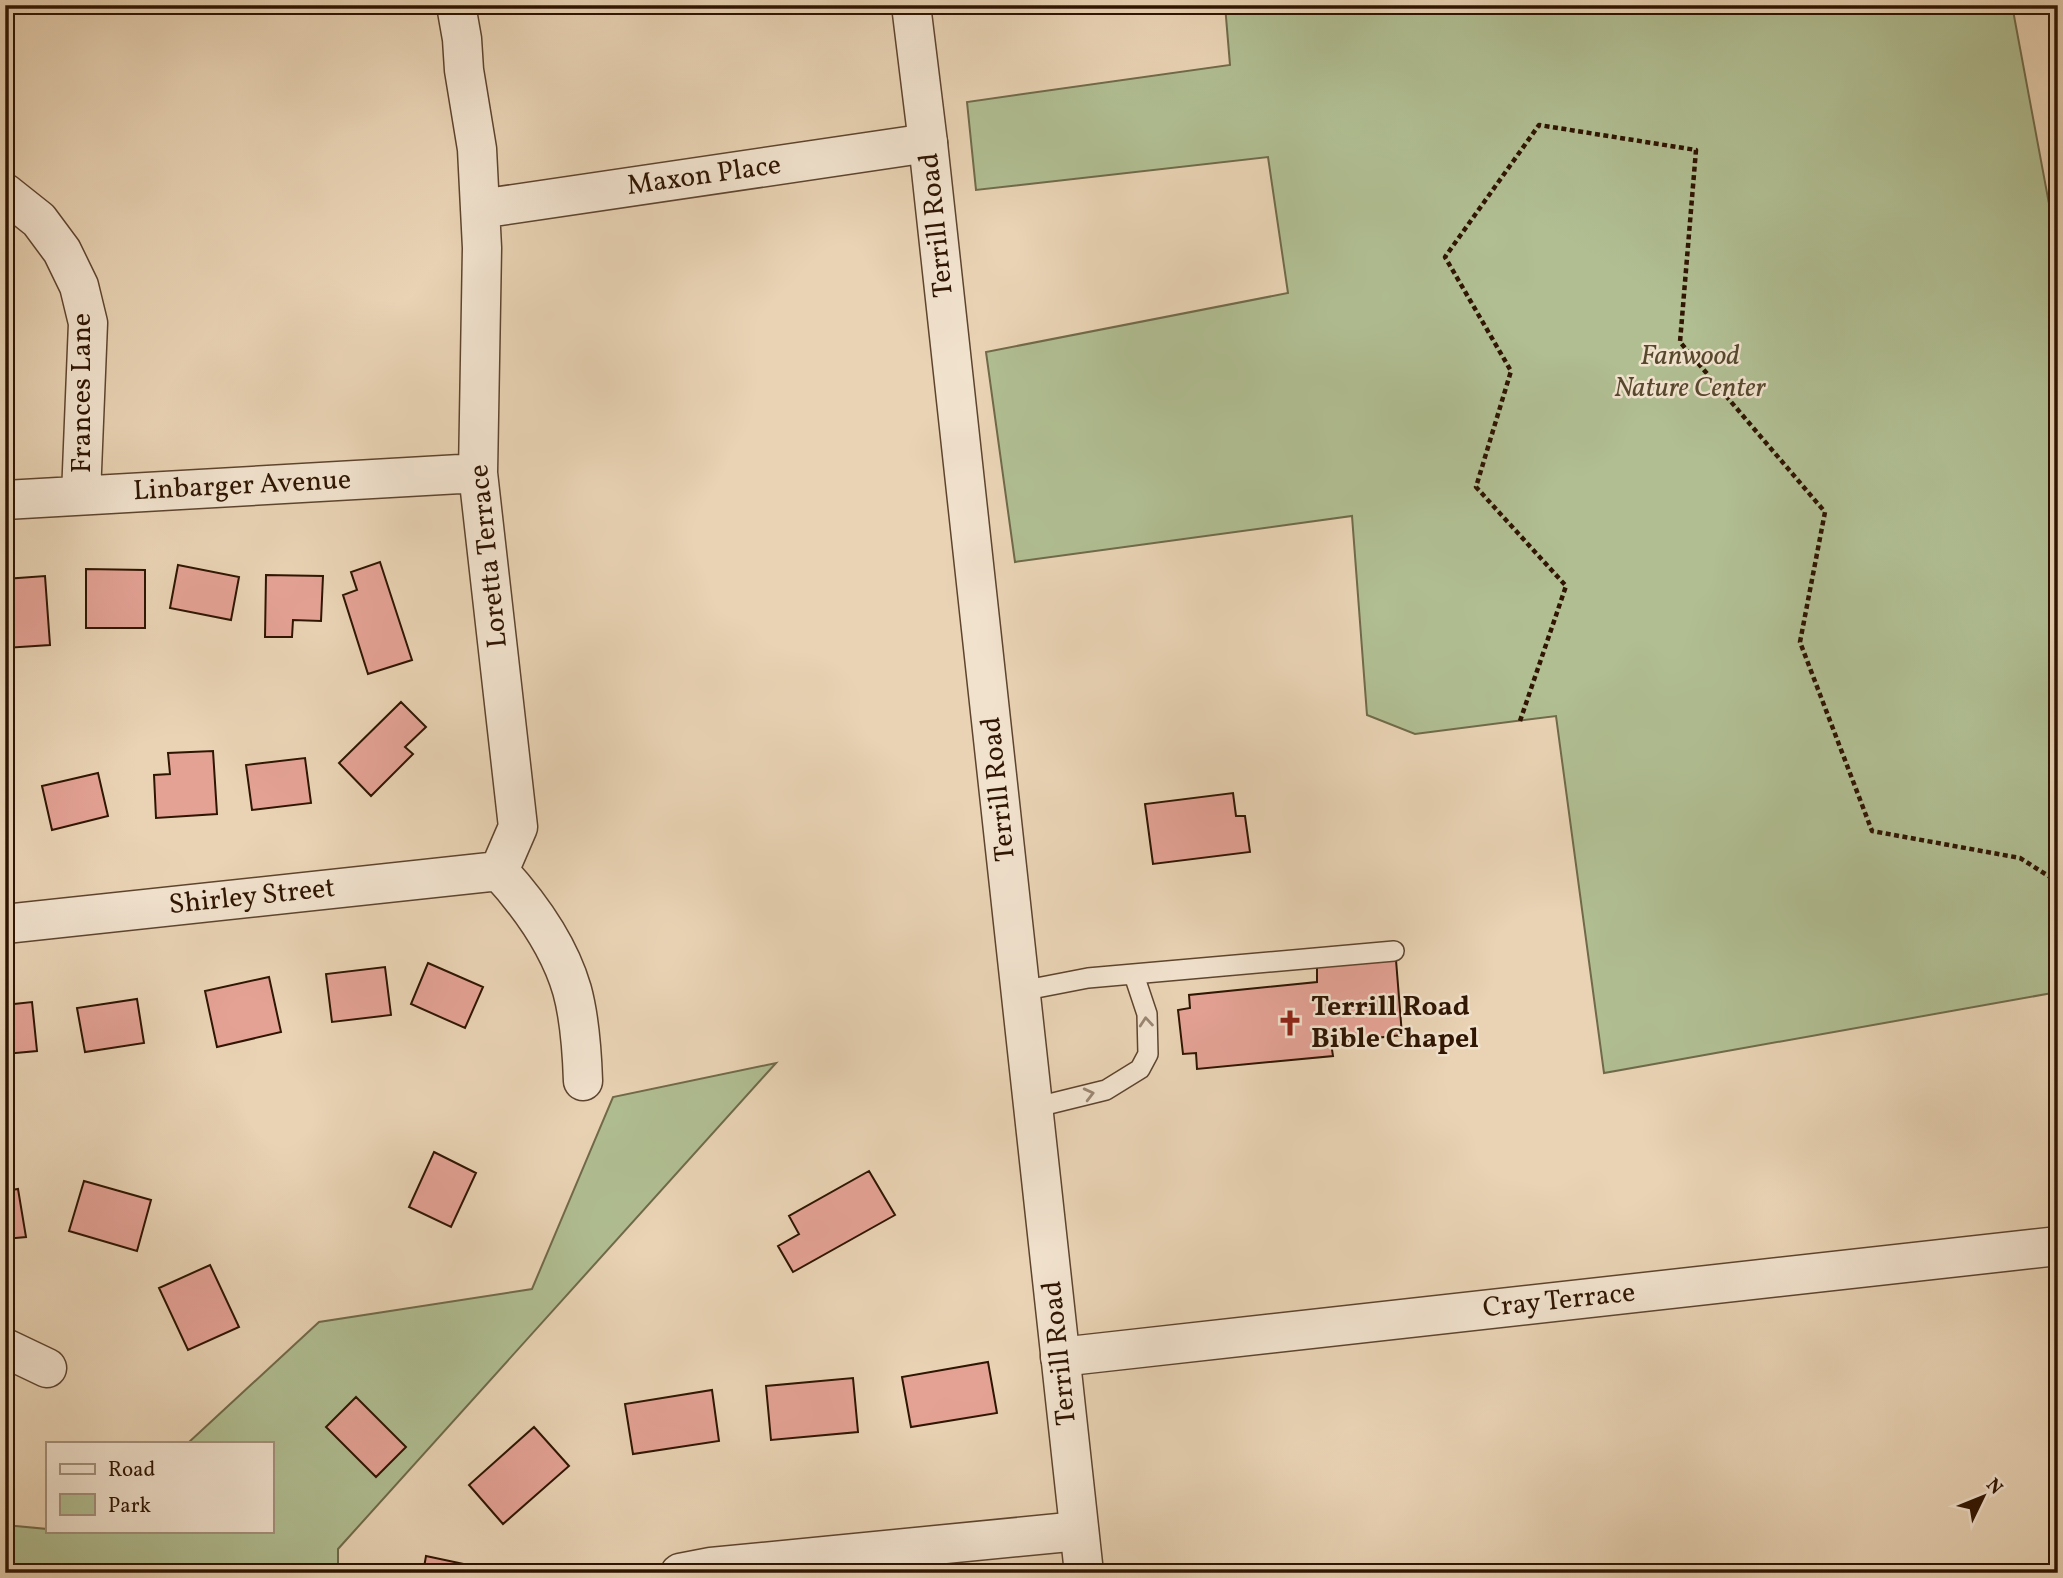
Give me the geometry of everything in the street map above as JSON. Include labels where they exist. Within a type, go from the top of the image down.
[{"type":"street","name":"Loretta Terrace","points":[[456,5],[477,149],[482,248],[478,473],[518,827],[499,871]]},
{"type":"street","name":"Terrill Road","points":[[911,5],[1084,1573]]},
{"type":"street","name":"Maxon Place","points":[[480,209],[928,143]]},
{"type":"street","name":"Frances Lane","points":[[5,193],[39,220],[62,251],[79,286],[88,323],[81,495]]},
{"type":"street","name":"Linbarger Avenue","points":[[5,500],[478,473]]},
{"type":"street","name":"Shirley Street","points":[[5,924],[499,871]]},
{"type":"street","points":[[499,871],[524,898],[552,944],[572,990],[582,1049],[583,1081]]},
{"type":"street","name":"Cray Terrace","points":[[1060,1357],[2058,1246]]},
{"type":"street","points":[[5,1348],[47,1368]]},
{"type":"street","points":[[680,1573],[711,1567],[1079,1531]]},
{"type":"lane","points":[[1021,991],[1088,978],[1394,951]]},
{"type":"lane","points":[[1033,1108],[1106,1090],[1140,1069],[1148,1054],[1147,1014],[1134,975]]},
{"type":"path","points":[[1520,721],[1566,586],[1476,487],[1511,371],[1445,257],[1539,125],[1696,150],[1681,342],[1825,512],[1800,642],[1872,831],[2020,858],[2058,882]]},
{"type":"green space","name":"Fanwood Nature Center","points":[[1225,5],[2012,5],[2058,252],[2058,992],[1604,1073],[1556,716],[1415,734],[1367,715],[1352,516],[1015,562],[986,352],[1288,293],[1268,157],[976,190],[967,102],[1230,65]]},
{"type":"green space","points":[[776,1063],[338,1549],[338,1573],[5,1573],[5,1525],[46,1529],[46,1532],[273,1532],[273,1442],[189,1442],[319,1322],[532,1289],[613,1097]]},
{"type":"building","points":[[380,562],[412,660],[368,674],[343,595],[357,590],[351,572]]},
{"type":"building","points":[[178,565],[239,577],[231,620],[170,608]]},
{"type":"building","points":[[86,569],[145,570],[145,628],[86,628]]},
{"type":"building","points":[[266,575],[323,576],[321,621],[293,620],[292,637],[265,637]]},
{"type":"building","points":[[45,576],[50,645],[5,648],[5,579]]},
{"type":"building","points":[[401,702],[426,727],[405,747],[413,754],[371,796],[339,763]]},
{"type":"building","points":[[213,751],[217,814],[156,818],[154,775],[170,774],[168,753]]},
{"type":"building","points":[[305,758],[311,803],[252,810],[246,765]]},
{"type":"building","points":[[98,773],[108,816],[52,830],[42,786]]},
{"type":"building","points":[[1233,793],[1236,816],[1245,816],[1250,852],[1153,864],[1145,804]]},
{"type":"building","name":"Terrill Road Bible Chapel","points":[[1396,960],[1402,1035],[1331,1043],[1333,1056],[1197,1069],[1196,1053],[1183,1054],[1178,1010],[1190,1008],[1189,995],[1317,982],[1317,967]]},
{"type":"building","points":[[428,963],[483,987],[465,1028],[411,1004]]},
{"type":"building","points":[[385,967],[391,1015],[332,1022],[326,974]]},
{"type":"building","points":[[269,977],[281,1032],[217,1047],[205,991]]},
{"type":"building","points":[[137,999],[144,1043],[85,1052],[77,1008]]},
{"type":"building","points":[[32,1002],[37,1051],[5,1054],[5,1005]]},
{"type":"building","points":[[434,1152],[476,1173],[451,1227],[409,1207]]},
{"type":"building","points":[[869,1171],[895,1215],[793,1272],[778,1246],[799,1234],[789,1216]]},
{"type":"building","points":[[84,1181],[151,1200],[137,1251],[69,1231]]},
{"type":"building","points":[[18,1189],[26,1237],[5,1239],[5,1191]]},
{"type":"building","points":[[210,1265],[239,1327],[188,1350],[159,1288]]},
{"type":"building","points":[[988,1362],[997,1413],[911,1427],[902,1377]]},
{"type":"building","points":[[853,1378],[858,1432],[771,1440],[766,1386]]},
{"type":"building","points":[[712,1390],[719,1441],[633,1454],[625,1404]]},
{"type":"building","points":[[356,1397],[406,1447],[376,1477],[326,1427]]},
{"type":"building","points":[[534,1427],[569,1466],[503,1524],[469,1485]]},
{"type":"building","points":[[426,1556],[478,1567],[477,1573],[423,1573]]},
{"type":"place","name":"Terrill Road Bible Chapel","points":[[1290,1023]]}]
